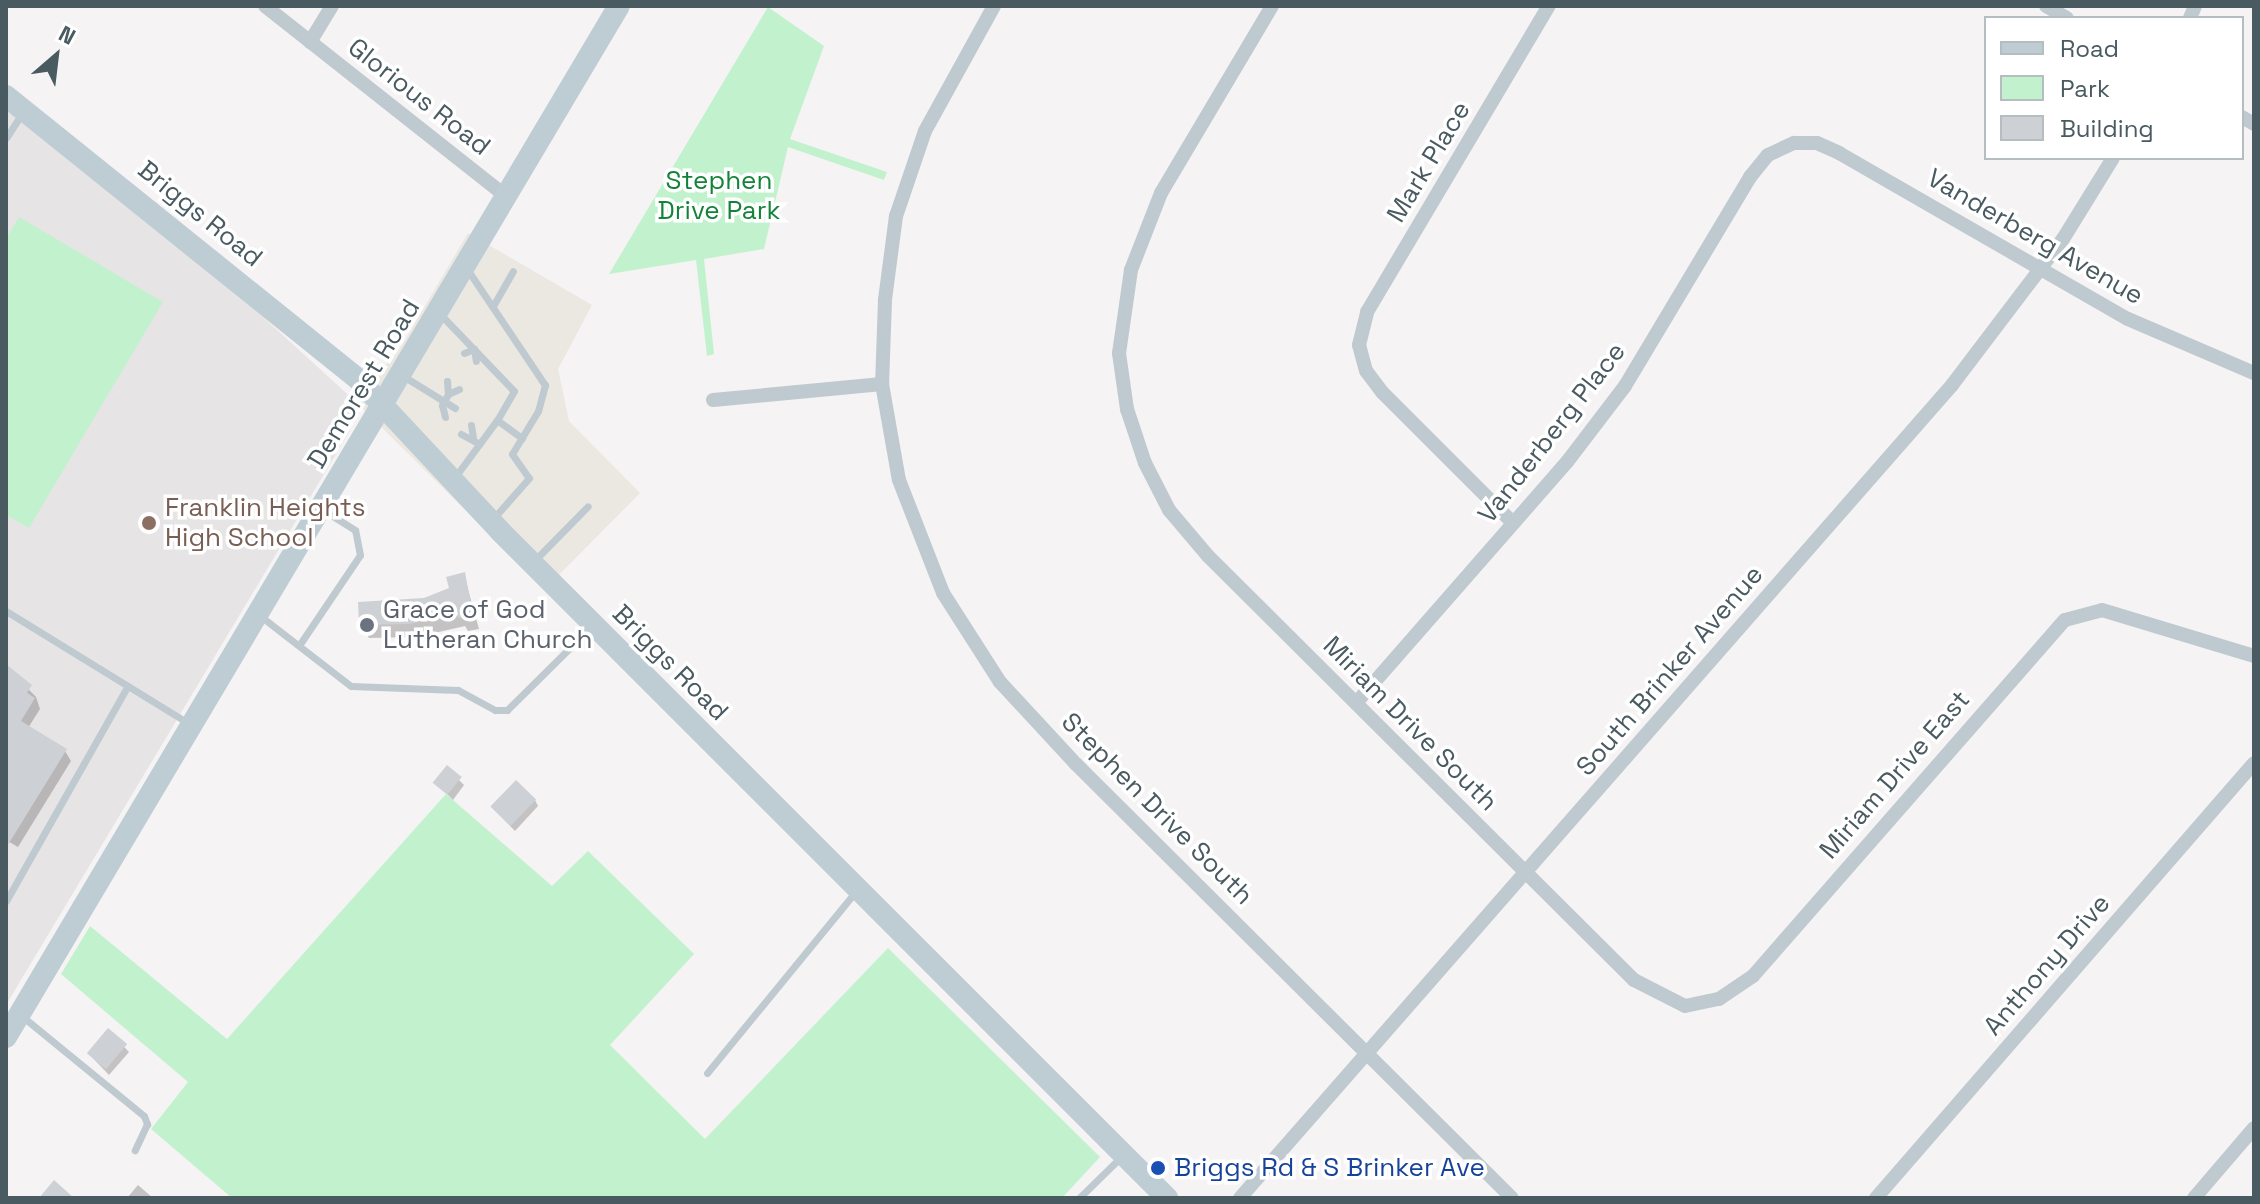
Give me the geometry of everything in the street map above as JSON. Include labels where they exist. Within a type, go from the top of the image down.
[{"type":"street","name":"Glorious Road","points":[[265,6],[506,196]]},
{"type":"street","points":[[310,42],[332,6]]},
{"type":"street","name":"Demorest Road","points":[[6,1037],[257,614],[403,376],[619,6]]},
{"type":"street","name":"Stephen Drive South","points":[[994,6],[925,131],[896,216],[882,384],[899,480],[943,593],[1000,682],[1076,764],[1512,1198]]},
{"type":"street","name":"Miriam Drive South","points":[[1272,6],[1145,230],[1122,309],[1119,353],[1127,409],[1145,463],[1169,510],[1208,556],[1646,988],[1685,1006],[1719,999]]},
{"type":"street","name":"Mark Place","points":[[1513,523],[1382,392],[1366,371],[1359,345],[1367,312],[1549,6]]},
{"type":"street","points":[[2046,6],[2064,16]]},
{"type":"street","name":"Briggs Road","points":[[6,96],[348,370],[532,564],[1167,1198]]},
{"type":"street","name":"Vanderberg Avenue","points":[[1794,143],[1817,143],[1839,153],[2128,319],[2254,373]]},
{"type":"street","name":"Vanderberg Place","points":[[1356,703],[1513,523],[1625,386],[1750,177],[1768,155],[1794,143]]},
{"type":"street","name":"South Brinker Avenue","points":[[1240,1198],[1952,385],[2041,269],[2112,160]]},
{"type":"street","points":[[713,400],[882,384]]},
{"type":"street","name":"Miriam Drive East","points":[[1719,999],[1753,976],[2057,628],[2085,611],[2120,614],[2254,656]]},
{"type":"street","name":"Anthony Drive","points":[[1876,1198],[2254,763]]},
{"type":"street","points":[[2194,1198],[2254,1128]]},
{"type":"lane","points":[[6,138],[24,110]]},
{"type":"lane","points":[[465,267],[545,385],[538,411],[512,454],[529,478],[490,521]]},
{"type":"lane","points":[[493,306],[513,271]]},
{"type":"lane","points":[[439,313],[516,394],[451,482]]},
{"type":"lane","points":[[464,353],[474,349]]},
{"type":"lane","points":[[474,349],[476,361]]},
{"type":"lane","points":[[403,376],[442,405],[455,408]]},
{"type":"lane","points":[[445,417],[442,405],[448,394],[447,381]]},
{"type":"lane","points":[[448,394],[459,389]]},
{"type":"lane","points":[[497,420],[522,438]]},
{"type":"lane","points":[[471,425],[473,437]]},
{"type":"lane","points":[[461,434],[473,437],[480,444]]},
{"type":"lane","points":[[532,564],[588,506]]},
{"type":"lane","points":[[300,644],[360,555],[355,530],[322,509]]},
{"type":"lane","points":[[6,611],[191,725]]},
{"type":"lane","points":[[257,614],[351,686],[458,690],[495,710],[507,710],[593,625]]},
{"type":"lane","points":[[6,901],[127,687]]},
{"type":"lane","points":[[707,1073],[857,889]]},
{"type":"lane","points":[[19,1015],[144,1116],[147,1124],[135,1150]]},
{"type":"lane","points":[[1079,1198],[1124,1154]]},
{"type":"shaded area","name":"Franklin Heights High School","points":[[6,109],[251,306],[356,402],[351,429],[6,1005]]},
{"type":"shaded area","points":[[468,233],[592,305],[558,369],[569,421],[640,493],[545,589],[356,402],[402,345]]},
{"type":"green space","name":"Stephen Drive Park","points":[[768,7],[824,46],[790,139],[887,172],[884,180],[788,147],[764,249],[704,259],[714,354],[707,356],[696,260],[609,274]]},
{"type":"green space","points":[[19,217],[163,302],[29,528],[6,515],[6,239]]},
{"type":"green space","points":[[446,794],[552,886],[588,851],[694,954],[610,1045],[705,1139],[888,948],[1100,1157],[1062,1198],[232,1198],[151,1129],[188,1082],[61,974],[90,926],[227,1039]]},
{"type":"building","points":[[465,572],[473,615],[458,618],[457,613],[409,624],[359,625],[358,602],[424,598],[449,588],[446,577]]},
{"type":"building","points":[[6,664],[32,685],[27,693],[35,698],[21,721],[67,749],[6,848]]},
{"type":"building","points":[[447,765],[462,777],[447,795],[433,783]]},
{"type":"building","points":[[516,780],[536,799],[510,826],[490,807]]},
{"type":"building","points":[[108,1028],[127,1044],[106,1069],[87,1053]]},
{"type":"building","points":[[54,1180],[74,1198],[39,1198]]},
{"type":"place","name":"Franklin Heights High School","points":[[149,523]]},
{"type":"place","name":"Grace of God Lutheran Church","points":[[367,625]]},
{"type":"place","name":"Briggs Rd & S Brinker Ave","points":[[1158,1168]]}]
